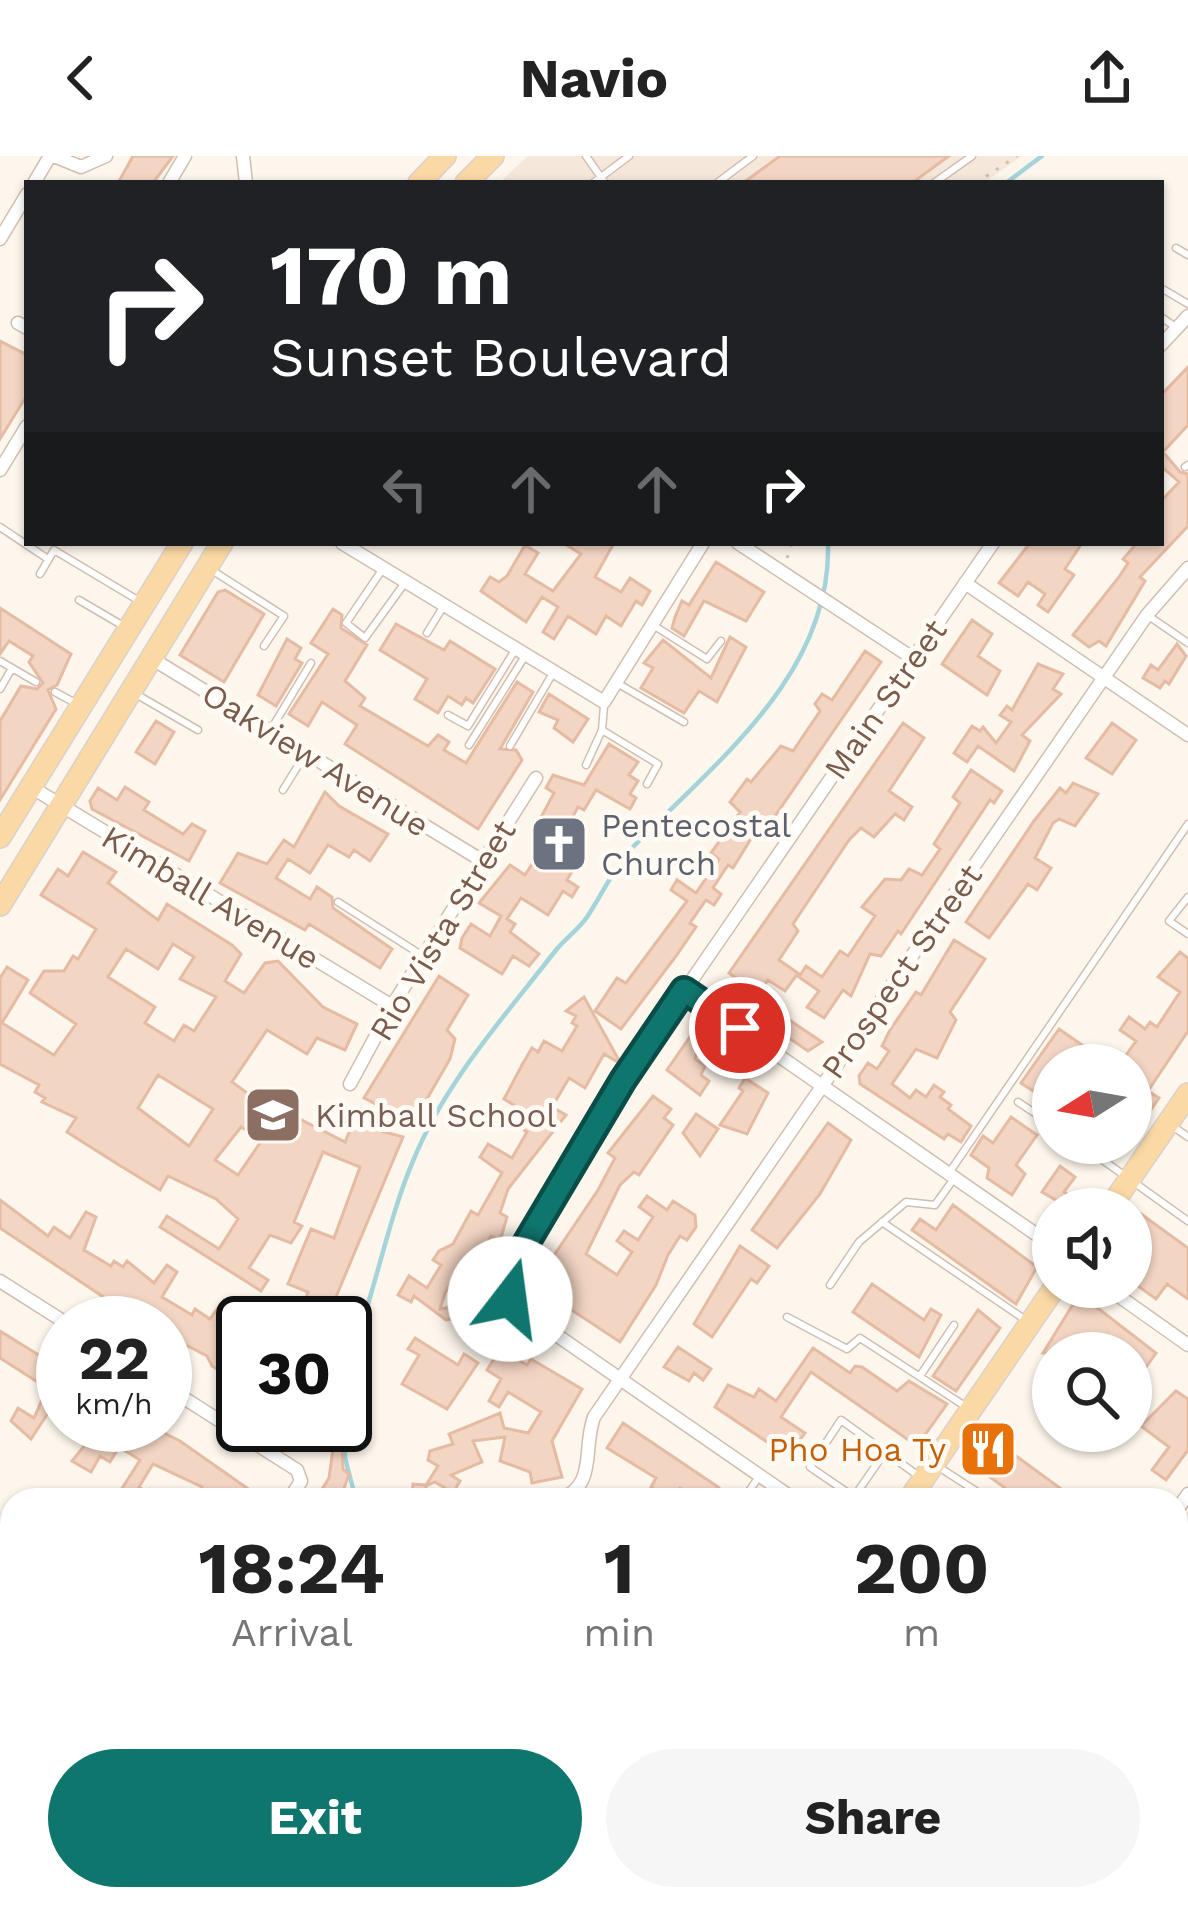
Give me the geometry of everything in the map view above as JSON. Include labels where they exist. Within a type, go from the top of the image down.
[{"type":"main road","points":[[422,180],[445,156]]},
{"type":"main road","points":[[469,180],[493,156]]},
{"type":"main road","points":[[0,838],[180,546]]},
{"type":"main road","points":[[0,905],[220,546]]},
{"type":"main road","points":[[1123,1188],[1188,1094]]},
{"type":"main road","points":[[917,1488],[1040,1308]]},
{"type":"street","points":[[52,156],[81,167],[106,156]]},
{"type":"street","points":[[0,239],[24,199]]},
{"type":"street","points":[[1164,342],[1188,316]]},
{"type":"street","points":[[0,470],[24,431]]},
{"type":"street","points":[[347,546],[604,702],[701,546]]},
{"type":"street","points":[[743,546],[914,658]]},
{"type":"street","name":"Main Street","points":[[621,1380],[513,1304],[506,1290],[508,1278],[623,1080],[991,546]]},
{"type":"street","name":"Prospect Street","points":[[579,1488],[584,1481],[594,1417],[1147,615],[1188,568]]},
{"type":"street","points":[[965,583],[1188,735]]},
{"type":"street","name":"Oakview Avenue","points":[[151,658],[481,860]]},
{"type":"street","name":"Rio Vista Street","points":[[350,1084],[392,1006],[536,778]]},
{"type":"street","name":"Kimball Avenue","points":[[32,787],[392,1006]]},
{"type":"street","points":[[684,990],[1032,1231]]},
{"type":"street","points":[[0,1281],[36,1304]]},
{"type":"street","points":[[1136,1308],[1188,1345]]},
{"type":"street","points":[[621,1380],[775,1488]]},
{"type":"street","points":[[192,1403],[297,1470],[302,1481],[297,1488]]},
{"type":"lane","points":[[586,156],[603,180],[629,156]]},
{"type":"lane","points":[[721,180],[753,156]]},
{"type":"lane","points":[[938,180],[972,156]]},
{"type":"lane","points":[[1176,248],[1188,255]]},
{"type":"lane","points":[[1164,319],[1177,328]]},
{"type":"lane","points":[[28,546],[48,559]]},
{"type":"lane","points":[[40,574],[54,550],[144,604]]},
{"type":"lane","points":[[207,567],[284,616],[264,646]]},
{"type":"lane","points":[[383,568],[346,623],[365,638],[406,581]]},
{"type":"lane","points":[[79,600],[128,629]]},
{"type":"lane","points":[[427,633],[445,604]]},
{"type":"lane","points":[[1147,615],[1188,643]]},
{"type":"lane","points":[[653,625],[707,659],[721,640]]},
{"type":"lane","points":[[448,715],[468,726],[522,650]]},
{"type":"lane","points":[[469,745],[522,650]]},
{"type":"lane","points":[[0,661],[36,682]]},
{"type":"lane","points":[[270,730],[311,663]]},
{"type":"lane","points":[[0,689],[12,668]]},
{"type":"lane","points":[[510,746],[555,669]]},
{"type":"lane","points":[[617,683],[683,722]]},
{"type":"lane","points":[[130,691],[198,730]]},
{"type":"lane","points":[[55,692],[82,707]]},
{"type":"lane","points":[[586,766],[602,730],[604,702]]},
{"type":"lane","points":[[602,730],[658,764],[647,784]]},
{"type":"lane","points":[[283,790],[306,752]]},
{"type":"lane","points":[[830,1285],[859,1242],[906,1202],[934,1204],[1188,824]]},
{"type":"lane","points":[[1188,897],[1169,921],[1188,934]]},
{"type":"lane","points":[[338,902],[423,956]]},
{"type":"lane","points":[[1018,1102],[1032,1111]]},
{"type":"lane","points":[[1168,1123],[1188,1137]]},
{"type":"lane","points":[[1110,1164],[1188,1221]]},
{"type":"lane","points":[[882,1222],[1030,1323]]},
{"type":"lane","points":[[787,1317],[837,1348],[847,1348],[860,1338],[971,1410]]},
{"type":"lane","points":[[920,1376],[954,1325]]},
{"type":"lane","points":[[841,1488],[810,1467],[841,1420],[885,1452],[963,1488]]},
{"type":"lane","points":[[860,1488],[885,1452]]},
{"type":"lane","points":[[752,1488],[760,1476]]},
{"type":"path","points":[[981,180],[1017,156]]},
{"type":"path","points":[[785,572],[791,546]]},
{"type":"shaded area","points":[[528,156],[1022,156],[988,180],[502,180]]},
{"type":"building","points":[[133,156],[173,156],[155,180],[120,180]]},
{"type":"building","points":[[780,156],[949,156],[916,180],[747,180]]},
{"type":"building","points":[[0,341],[24,353],[24,400],[0,439]]},
{"type":"building","points":[[1188,367],[1188,425],[1164,451],[1164,392]]},
{"type":"building","points":[[1164,453],[1180,472],[1188,474],[1188,526],[1140,577],[1145,581],[1106,646],[1099,641],[1089,647],[1073,635],[1119,577],[1128,563],[1123,559],[1134,546],[1164,546],[1164,498],[1179,482],[1164,469]]},
{"type":"building","points":[[524,546],[538,553],[525,574],[553,591],[581,554],[568,546],[612,546],[595,577],[621,592],[630,578],[650,591],[642,605],[636,601],[621,626],[606,616],[596,634],[568,616],[554,639],[543,632],[558,607],[542,597],[526,622],[481,591],[490,577],[499,582],[507,576]]},
{"type":"building","points":[[1028,546],[1080,546],[1065,569],[1074,575],[1048,612],[1038,605],[1045,594],[1028,582],[1018,596],[999,583]]},
{"type":"building","points":[[716,562],[764,592],[746,621],[704,601],[684,636],[672,628],[675,617],[682,601],[689,605]]},
{"type":"building","points":[[225,590],[264,614],[224,682],[180,655],[218,592]]},
{"type":"building","points":[[0,608],[71,654],[57,685],[48,690],[56,709],[0,800],[0,721],[21,686],[37,689],[43,683],[29,662],[33,656],[9,641],[0,654]]},
{"type":"building","points":[[333,609],[342,615],[341,628],[367,645],[345,681],[365,698],[360,706],[428,746],[438,735],[449,742],[444,750],[466,763],[517,682],[533,692],[500,749],[516,750],[522,760],[478,829],[345,744],[357,725],[322,702],[308,726],[289,714],[328,654],[311,643]]},
{"type":"building","points":[[972,620],[992,634],[978,656],[1000,671],[987,695],[942,664]]},
{"type":"building","points":[[396,624],[444,650],[450,641],[495,669],[473,703],[466,698],[462,705],[448,696],[438,713],[415,699],[427,679],[380,650]]},
{"type":"building","points":[[730,637],[746,647],[717,702],[699,691],[684,713],[641,688],[653,668],[644,663],[663,640],[711,678]]},
{"type":"building","points":[[287,639],[301,648],[295,659],[302,663],[276,706],[258,695]]},
{"type":"building","points":[[1177,644],[1186,656],[1169,684],[1165,681],[1160,688],[1143,678],[1151,665],[1158,670]]},
{"type":"building","points":[[865,651],[881,662],[763,832],[757,829],[733,868],[728,865],[713,888],[721,894],[714,905],[706,900],[690,923],[696,927],[676,956],[621,1029],[595,1011],[617,978],[626,983],[687,901],[671,890],[677,880],[696,893],[719,859],[711,853],[740,812],[730,802],[747,779],[751,782],[781,746],[793,751],[820,711],[815,704],[822,694],[832,700]]},
{"type":"building","points":[[1038,664],[1063,674],[1053,689],[1061,694],[1022,735],[1030,741],[1014,771],[978,746],[967,762],[954,753],[972,726],[980,731],[983,727],[996,743],[1011,722],[1000,715],[1007,706],[1012,710]]},
{"type":"building","points":[[549,694],[588,719],[573,742],[554,728],[558,720],[539,712]]},
{"type":"building","points":[[156,721],[174,732],[155,764],[136,752]]},
{"type":"building","points":[[903,723],[924,738],[889,791],[912,807],[904,820],[895,814],[874,837],[861,828],[849,840],[793,924],[798,931],[779,960],[798,973],[785,991],[768,980],[755,997],[822,1042],[808,1051],[730,998],[742,982],[729,973]]},
{"type":"building","points":[[1112,723],[1136,740],[1112,774],[1086,758]]},
{"type":"building","points":[[609,744],[638,762],[629,775],[638,781],[630,794],[636,798],[630,809],[596,790],[584,810],[578,807],[559,842],[581,856],[567,880],[578,887],[572,897],[563,891],[548,915],[521,898],[507,919],[515,924],[510,932],[539,954],[529,966],[513,956],[502,974],[460,948],[462,938],[471,924],[490,936],[501,916],[479,903],[510,865],[525,875],[554,830],[539,821],[554,793],[546,788],[553,775],[584,785]]},
{"type":"building","points":[[971,770],[1002,791],[994,803],[990,800],[901,934],[898,931],[881,956],[870,954],[851,996],[843,990],[824,1018],[807,1007],[819,991],[799,977],[806,966],[822,977],[840,951],[848,956],[875,916],[862,907],[885,879],[901,880],[909,869],[922,875],[940,849],[934,844],[960,803],[953,797]]},
{"type":"building","points":[[1073,783],[1098,794],[1075,826],[1059,819],[1053,823],[1035,858],[1051,868],[1037,890],[1028,884],[989,938],[966,922],[1034,821],[1060,788],[1066,793]]},
{"type":"building","points":[[125,787],[149,802],[144,810],[183,834],[192,824],[205,831],[189,861],[92,809],[90,801],[98,788],[117,800]]},
{"type":"building","points":[[325,792],[339,806],[388,834],[370,861],[354,850],[349,857],[328,845],[310,873],[288,859],[276,878],[310,899],[317,887],[332,897],[333,908],[392,949],[380,968],[309,924],[305,930],[220,883],[238,853],[267,864],[284,840],[294,847]]},
{"type":"building","points":[[83,852],[116,872],[108,883],[158,920],[167,904],[232,945],[241,954],[225,981],[244,993],[265,963],[278,961],[323,1007],[357,1024],[345,1050],[317,1038],[307,1054],[267,1030],[232,1082],[280,1117],[284,1111],[345,1142],[353,1123],[403,1137],[336,1296],[307,1296],[308,1292],[288,1284],[311,1229],[334,1238],[360,1167],[323,1152],[294,1222],[302,1226],[291,1243],[270,1235],[249,1268],[268,1280],[261,1291],[160,1227],[167,1216],[219,1249],[238,1219],[216,1199],[168,1176],[160,1190],[119,1165],[67,1132],[76,1118],[42,1102],[45,1098],[35,1092],[39,1085],[0,1064],[0,978],[7,967],[28,980],[2,1023],[54,1055],[76,1024],[30,993],[44,971],[64,971],[73,956],[78,959],[96,929],[41,895],[58,869],[68,876]],"holes":[[[173,944],[194,957],[180,979],[216,997],[194,1031],[184,1025],[174,1041],[145,1023],[155,1007],[108,977],[126,949],[158,969]],[[158,1075],[213,1109],[189,1146],[138,1108]],[[241,1127],[262,1140],[238,1175],[215,1160]]]},
{"type":"building","points":[[954,940],[985,959],[950,1012],[956,1020],[937,1058],[916,1049],[892,1084],[910,1098],[916,1090],[926,1097],[934,1085],[944,1092],[940,1097],[951,1105],[948,1109],[971,1126],[961,1142],[948,1134],[944,1139],[860,1084],[859,1076],[868,1063],[877,1069],[889,1051],[882,1046],[890,1030],[916,992],[921,995]]},
{"type":"building","points":[[1180,952],[1188,958],[1188,1031],[1152,1085],[1152,1044],[1134,1044],[1136,1041],[1120,1030],[1129,1017],[1145,1029],[1150,1022],[1157,1027],[1180,992],[1158,977]]},
{"type":"building","points":[[439,976],[468,995],[447,1030],[455,1039],[450,1059],[413,1123],[364,1098]]},
{"type":"building","points":[[584,997],[621,1064],[604,1054],[585,1088],[569,1078],[552,1107],[566,1115],[508,1189],[500,1213],[507,1217],[500,1241],[491,1236],[483,1250],[478,1248],[467,1266],[476,1271],[470,1282],[457,1274],[445,1293],[440,1309],[458,1306],[459,1318],[446,1320],[414,1296],[411,1302],[398,1295],[409,1276],[427,1288],[441,1265],[433,1260],[439,1251],[453,1244],[471,1211],[478,1215],[502,1173],[480,1157],[488,1144],[512,1158],[527,1132],[519,1127],[527,1113],[504,1099],[532,1048],[538,1052],[544,1041],[562,1051],[577,1026],[572,1023],[576,1016],[566,1011]]},
{"type":"building","points":[[1059,1029],[1081,1044],[1048,1044]]},
{"type":"building","points":[[692,1034],[702,1040],[695,1059],[705,1066],[701,1075],[709,1081],[700,1095],[667,1070]]},
{"type":"building","points":[[1032,1067],[1032,1090],[1021,1083]]},
{"type":"building","points":[[745,1078],[768,1093],[747,1134],[720,1125],[743,1091],[739,1088]]},
{"type":"building","points":[[653,1096],[671,1109],[664,1118],[673,1125],[639,1175],[634,1172],[620,1185],[586,1254],[617,1275],[632,1252],[617,1241],[624,1231],[638,1240],[653,1217],[639,1207],[647,1196],[667,1210],[673,1201],[695,1215],[696,1227],[687,1240],[680,1236],[620,1342],[534,1285],[598,1190],[615,1158],[608,1153]]},
{"type":"building","points":[[696,1114],[718,1129],[700,1156],[683,1133]]},
{"type":"building","points":[[1011,1117],[1032,1132],[1032,1142],[1016,1165],[1025,1174],[1012,1195],[987,1178],[989,1168],[971,1155],[983,1136],[993,1143]]},
{"type":"building","points":[[828,1123],[851,1140],[820,1194],[777,1248],[752,1230]]},
{"type":"building","points":[[1060,1166],[1075,1177],[1067,1188],[1045,1188]]},
{"type":"building","points":[[0,1200],[48,1236],[54,1227],[70,1238],[86,1212],[96,1217],[84,1250],[111,1266],[114,1261],[123,1267],[127,1261],[154,1283],[167,1265],[177,1272],[163,1296],[102,1296],[0,1228]]},
{"type":"building","points":[[953,1205],[1032,1263],[1032,1276],[1016,1304],[912,1230],[920,1219],[936,1230]]},
{"type":"building","points":[[1152,1222],[1188,1248],[1188,1299],[1167,1284],[1156,1299],[1152,1296]]},
{"type":"building","points":[[740,1246],[769,1266],[757,1283],[751,1279],[712,1337],[694,1324]]},
{"type":"building","points":[[872,1284],[924,1320],[931,1309],[941,1315],[919,1357],[853,1312]]},
{"type":"building","points":[[1071,1308],[1098,1308],[1129,1332],[1056,1332]]},
{"type":"building","points":[[195,1309],[210,1319],[216,1311],[216,1368],[207,1356],[192,1348]]},
{"type":"building","points":[[978,1310],[1000,1328],[956,1391],[933,1376]]},
{"type":"building","points":[[0,1331],[36,1353],[36,1381],[0,1358]]},
{"type":"building","points":[[415,1338],[458,1365],[464,1354],[478,1363],[447,1409],[402,1384],[419,1355],[408,1349]]},
{"type":"building","points":[[678,1347],[711,1369],[703,1380],[694,1373],[689,1381],[664,1367]]},
{"type":"building","points":[[813,1348],[850,1373],[855,1366],[862,1367],[897,1391],[909,1381],[947,1404],[917,1446],[811,1372],[781,1417],[805,1433],[782,1452],[715,1407],[728,1385],[754,1397],[759,1389],[776,1401]]},
{"type":"building","points":[[500,1349],[527,1365],[531,1359],[582,1389],[552,1441],[562,1477],[532,1483],[530,1472],[500,1461],[505,1437],[473,1441],[482,1462],[451,1475],[460,1481],[456,1488],[435,1482],[426,1488],[413,1488],[413,1484],[426,1485],[438,1466],[428,1460],[430,1451],[453,1444],[449,1434],[500,1413],[504,1428],[528,1433],[541,1412],[508,1392],[499,1407],[489,1401],[501,1379],[487,1370]]},
{"type":"building","points":[[1176,1391],[1188,1399],[1188,1450],[1166,1480],[1152,1470],[1169,1447],[1152,1434],[1152,1415]]},
{"type":"building","points":[[18,1408],[34,1418],[36,1413],[31,1439],[11,1421]]},
{"type":"building","points":[[623,1423],[719,1488],[652,1488],[656,1478],[607,1448]]},
{"type":"building","points":[[990,1437],[1060,1488],[1005,1488],[970,1463]]},
{"type":"building","points":[[192,1449],[247,1488],[201,1488],[153,1464],[140,1488],[122,1488],[140,1460],[127,1452]]},
{"type":"building","points":[[79,1452],[116,1452],[110,1462],[100,1456],[91,1472],[72,1461]]},
{"type":"building","points":[[333,1452],[342,1452],[343,1469],[349,1474],[344,1488],[323,1488]]},
{"type":"waterway","points":[[1010,180],[1042,156]]},
{"type":"waterway","points":[[370,1296],[403,1186],[442,1104],[496,1025],[584,921],[626,856],[731,749],[789,675],[811,634],[824,591],[828,546]]},
{"type":"waterway","points":[[345,1452],[353,1488]]},
{"type":"place","name":"Pentecostal Church","points":[[559,844]]},
{"type":"place","name":"Kimball School","points":[[273,1115]]},
{"type":"place","name":"Pho Hoa Ty","points":[[988,1449]]},
{"type":"route","points":[[510,1299],[506,1277],[623,1080],[684,990],[740,1028]]}]
